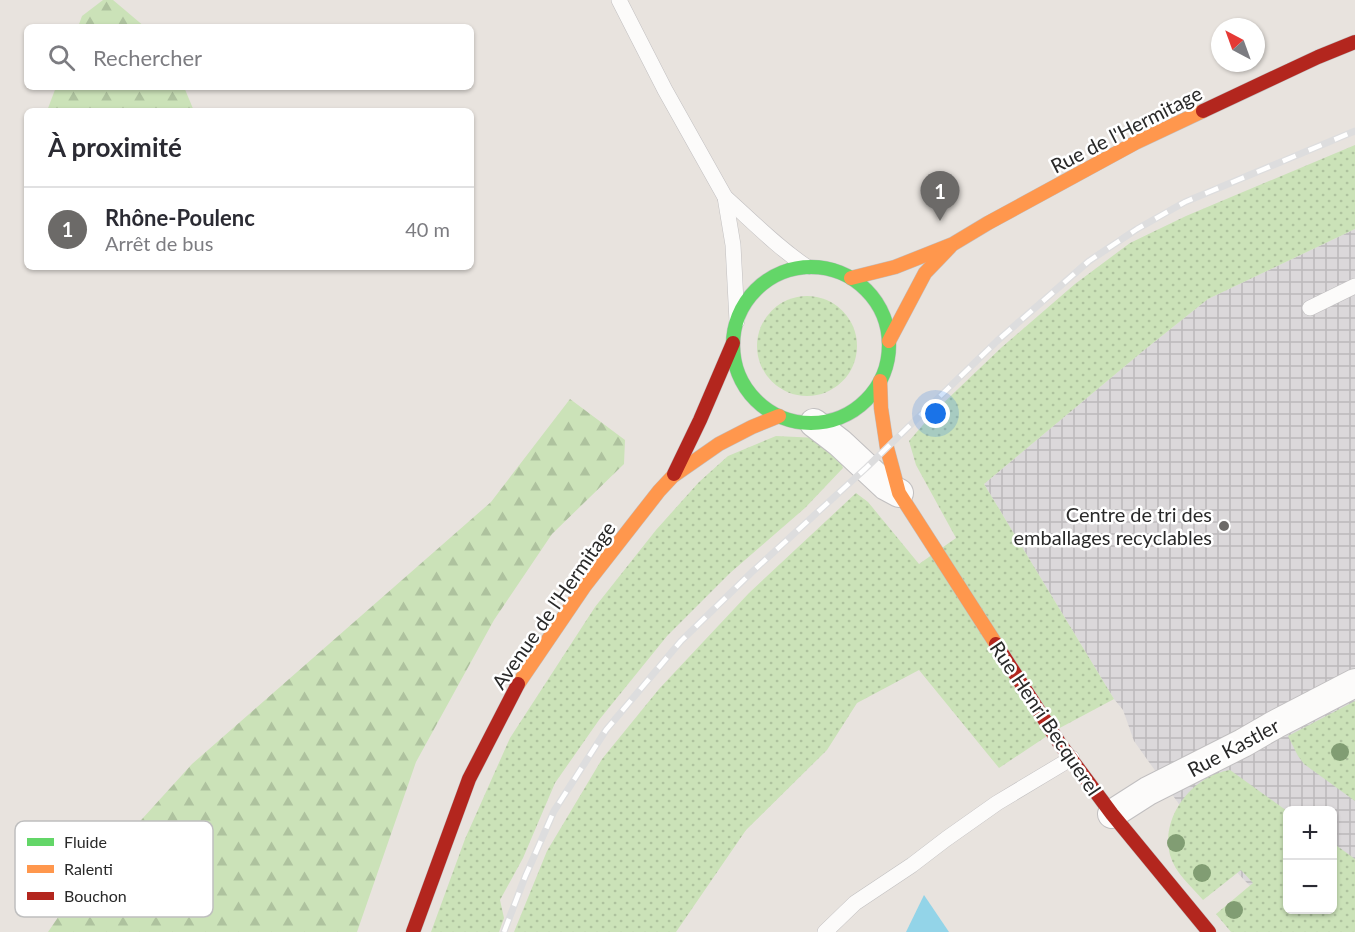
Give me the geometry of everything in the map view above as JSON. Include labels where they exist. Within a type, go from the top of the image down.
[{"type":"street","name":"Rue de l'Hermitage","points":[[851,278],[895,267],[953,244],[1135,143],[1307,62],[1355,42]]},
{"type":"street","name":"Rue de l'Hermitage","points":[[889,341],[925,273],[953,244]]},
{"type":"street","points":[[807,267],[830,270],[851,278],[866,290],[878,305],[886,322],[889,355],[886,369],[871,395],[846,415],[831,421],[814,423],[796,422],[779,416],[759,404],[745,386],[736,366],[734,343],[737,321],[748,300],[764,283],[784,272],[807,267]]},
{"type":"street","name":"Avenue de l'Hermitage","points":[[673,476],[734,343]]},
{"type":"street","name":"Rue Henri Becquerel","points":[[880,381],[881,408],[887,448],[898,493],[1025,687],[1046,724],[1112,814],[1209,932]]},
{"type":"street","name":"Avenue de l'Hermitage","points":[[413,932],[469,779],[513,692],[584,587],[673,476],[719,444],[779,416]]},
{"type":"street","name":"Rue Henri Becquerel","points":[[814,423],[840,443],[886,486],[898,493]]},
{"type":"street","name":"Rue Kastler","points":[[1112,814],[1148,791],[1355,683]]},
{"type":"lane","points":[[619,0],[664,90],[725,197],[784,252],[807,267]]},
{"type":"lane","points":[[725,197],[733,245],[737,321]]},
{"type":"lane","points":[[1310,308],[1355,286]]},
{"type":"lane","points":[[825,932],[855,903],[912,865],[946,838],[1072,758]]},
{"type":"shaded area","points":[[1355,229],[1355,932],[1308,932],[1285,914],[1337,914],[1337,806],[1283,806],[1283,912],[1250,886],[1201,835],[1134,741],[1123,710],[1114,699],[984,484],[1208,299]]},
{"type":"green space","points":[[103,0],[113,0],[141,24],[79,24],[82,16]]},
{"type":"green space","points":[[55,90],[185,90],[193,108],[48,108]]},
{"type":"green space","points":[[1355,145],[1355,229],[1208,299],[984,484],[1114,699],[1056,730],[999,768],[919,670],[857,703],[827,750],[746,830],[676,932],[514,932],[547,851],[602,759],[659,689],[749,593],[856,493],[868,502],[919,564],[956,538],[916,465],[909,441],[935,411],[1002,347],[1075,284],[1130,243],[1186,216]]},
{"type":"green space","points":[[807,296],[826,300],[842,311],[853,327],[857,346],[853,365],[842,381],[826,392],[807,396],[788,392],[772,381],[761,365],[757,346],[761,327],[772,311],[788,300]]},
{"type":"green space","points":[[570,399],[625,440],[624,464],[552,534],[494,620],[416,762],[357,932],[48,932],[58,917],[213,917],[213,821],[140,821],[192,764],[491,502]]},
{"type":"green space","points":[[776,436],[818,438],[839,457],[843,468],[805,508],[730,573],[667,636],[599,720],[555,783],[523,858],[500,900],[504,918],[499,932],[431,932],[465,839],[510,738],[595,607],[656,530],[699,482],[728,456]]},
{"type":"green space","points":[[1355,701],[1355,801],[1304,764],[1288,736]]},
{"type":"green space","points":[[1230,770],[1283,808],[1283,914],[1337,914],[1337,846],[1355,859],[1355,932],[1231,932],[1216,914],[1253,883],[1241,870],[1203,900],[1179,873],[1172,862],[1168,841],[1175,813],[1182,800],[1192,790],[1203,780]]},
{"type":"water","points":[[924,895],[949,932],[906,932]]},
{"type":"railway","points":[[504,932],[554,811],[606,730],[681,641],[752,572],[866,468],[997,341],[1089,261],[1137,229],[1185,202],[1355,131]]},
{"type":"traffic: fast","points":[[811,267],[841,273],[866,290],[883,315],[889,345],[883,375],[866,400],[841,417],[811,423],[781,417],[756,400],[739,375],[733,345],[739,315],[756,290],[781,273],[811,267]]},
{"type":"traffic: slow","points":[[851,278],[895,267],[953,244],[1135,143],[1203,111]]},
{"type":"traffic: slow","points":[[889,341],[925,273],[950,247]]},
{"type":"traffic: slow","points":[[880,381],[881,408],[887,448],[899,493],[996,644]]},
{"type":"traffic: slow","points":[[518,684],[584,587],[673,476],[719,444],[779,416]]},
{"type":"traffic: jam","points":[[1203,111],[1355,42]]},
{"type":"traffic: jam","points":[[674,474],[733,343]]},
{"type":"traffic: jam","points":[[996,644],[1060,744],[1112,814],[1209,932]]},
{"type":"traffic: jam","points":[[413,932],[469,779],[518,684]]},
{"type":"place","name":"Rhône-Poulenc","points":[[940,221]]},
{"type":"place","name":"Centre de tri des emballages recyclables","points":[[1224,526]]}]
